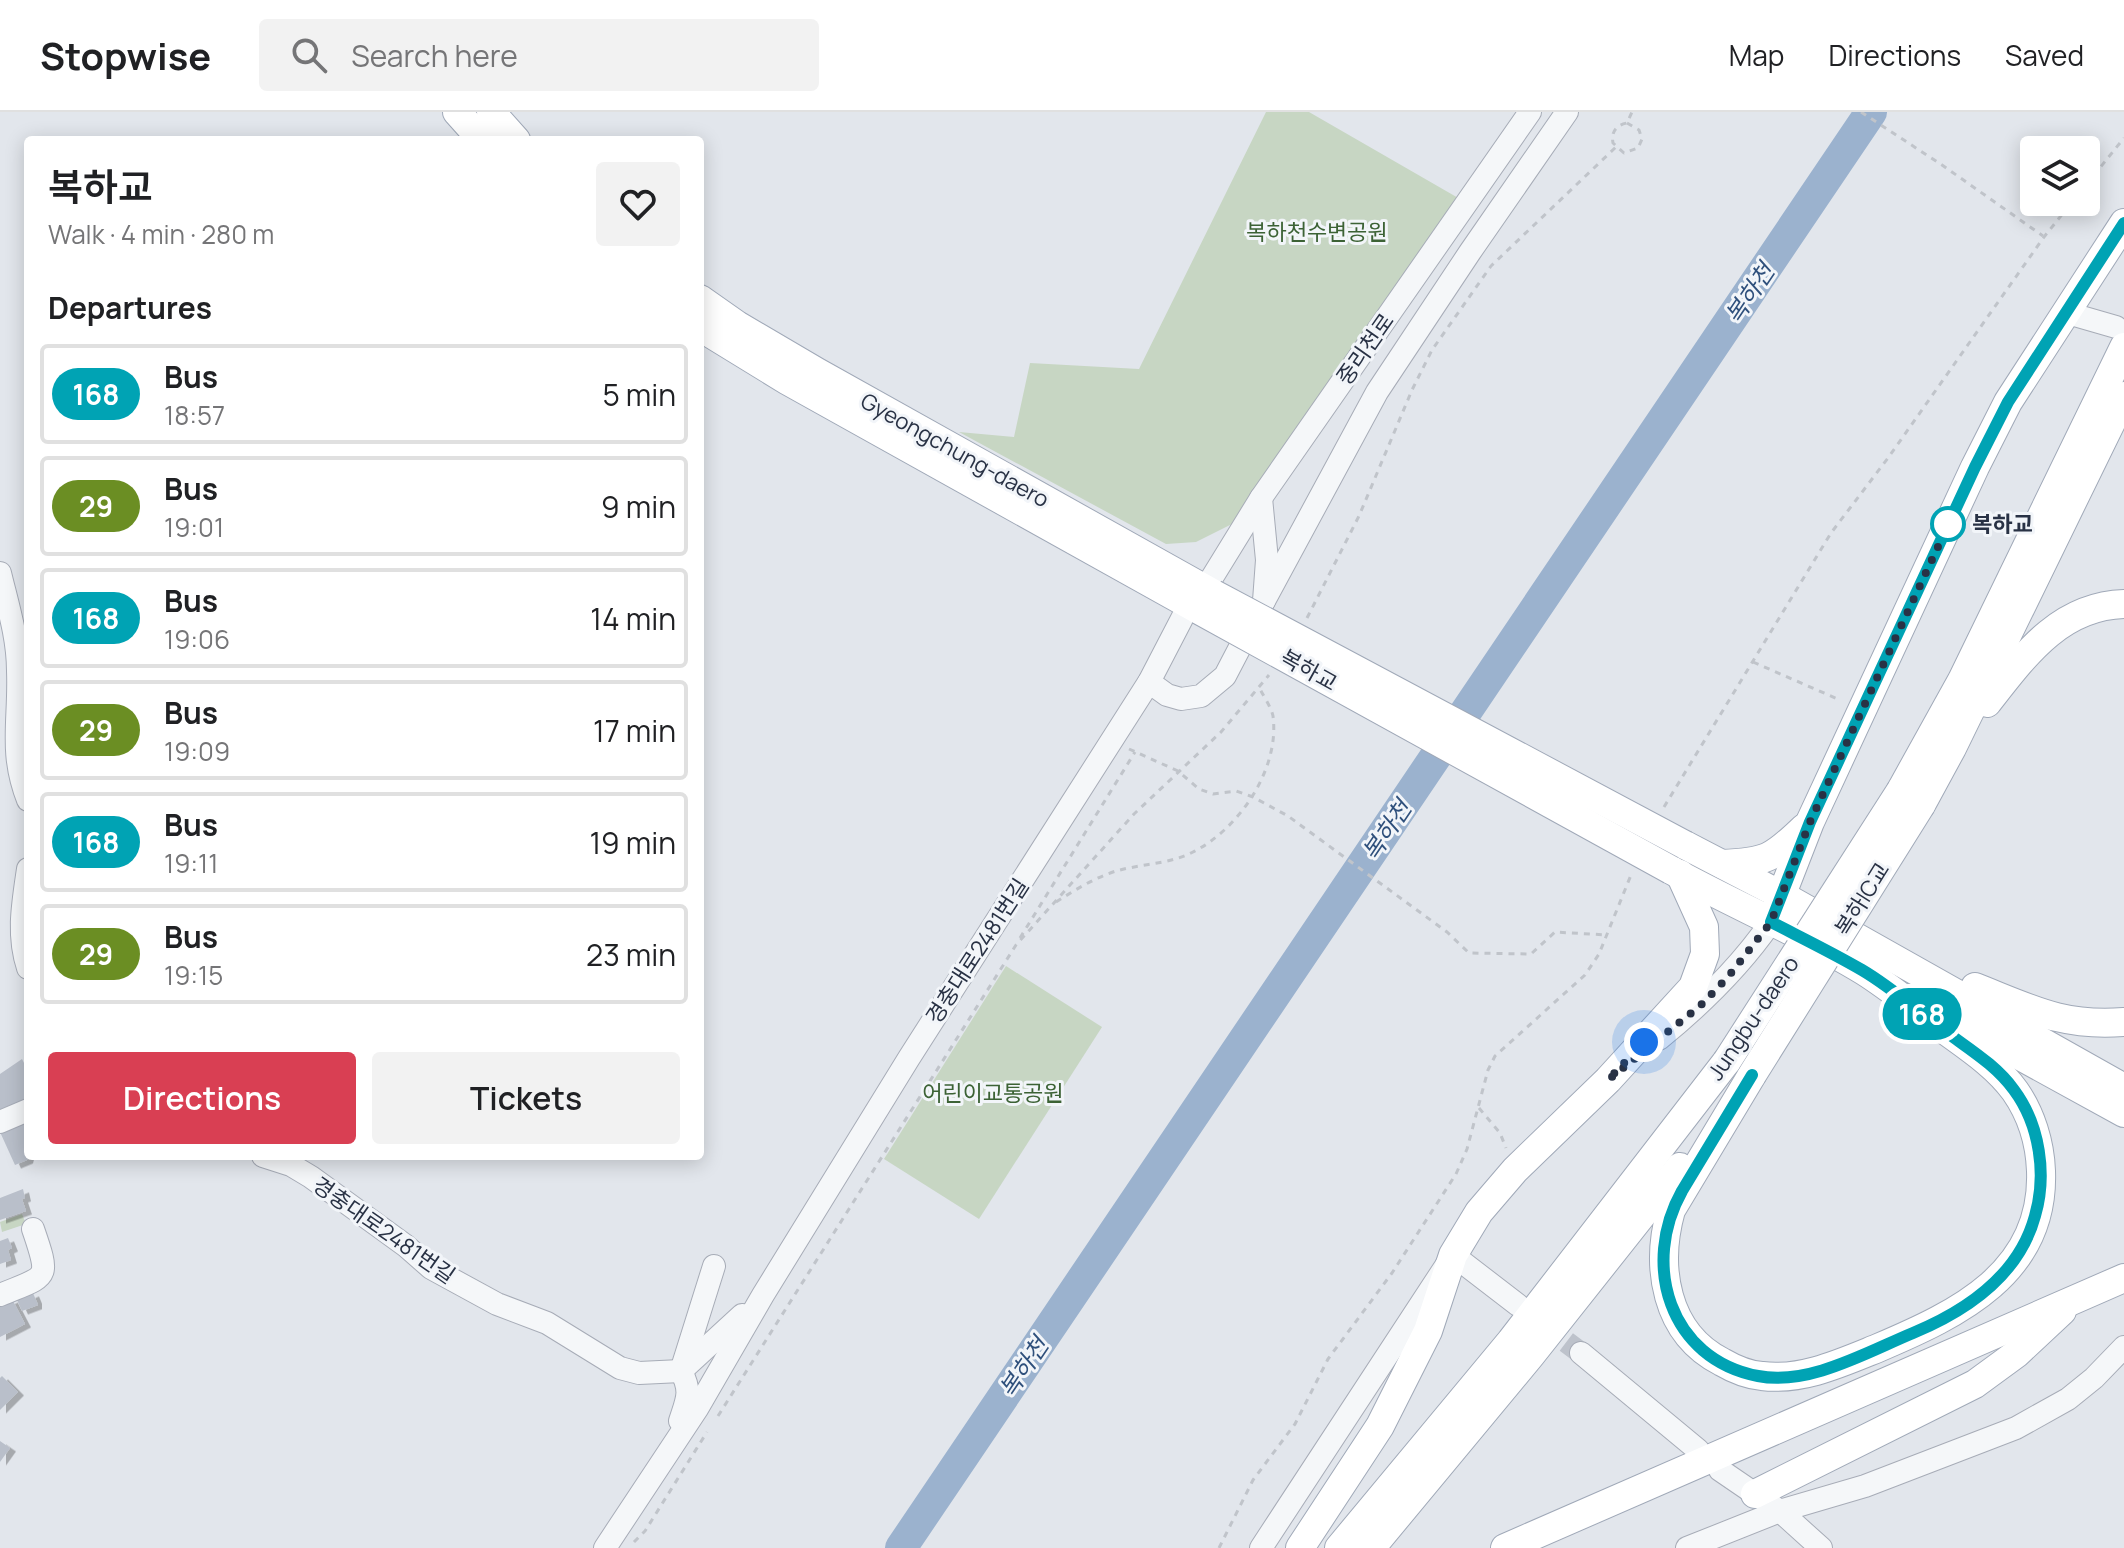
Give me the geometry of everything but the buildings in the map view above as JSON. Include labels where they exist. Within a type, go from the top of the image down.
[{"type":"main road","points":[[457,112],[478,136]]},
{"type":"main road","points":[[491,112],[512,136]]},
{"type":"main road","points":[[1771,922],[1810,822],[2008,402],[2124,223]]},
{"type":"main road","name":"Gyeongchung-daero","points":[[704,302],[737,325],[1202,600]]},
{"type":"main road","name":"Gyeongchung-daero","points":[[704,329],[788,381],[1202,600]]},
{"type":"main road","points":[[1911,797],[2120,337]]},
{"type":"main road","points":[[1952,748],[2124,396]]},
{"type":"main road","name":"복하교","points":[[1202,600],[1679,863]]},
{"type":"main road","points":[[1911,797],[2029,649],[2051,629],[2078,613],[2109,604],[2124,604]]},
{"type":"main road","name":"복하IC교","points":[[1740,1068],[1911,797]]},
{"type":"main road","points":[[1679,863],[1757,862],[1779,853],[1810,822]]},
{"type":"main road","points":[[1679,863],[1771,922],[1870,960],[2072,1022],[2124,1022]]},
{"type":"main road","points":[[1300,1548],[1380,1426],[1428,1331],[1453,1255],[1479,1212],[1515,1170],[1608,1080],[1693,987],[1705,954],[1704,927],[1679,863]]},
{"type":"main road","points":[[1722,864],[1783,896],[1870,960],[1995,1069],[2014,1090],[2026,1109],[2040,1158],[2041,1185],[2032,1230],[2019,1255],[1984,1293],[1923,1329],[1837,1365],[1781,1377],[1759,1376],[1737,1370],[1713,1358],[1693,1342],[1680,1325],[1664,1278],[1663,1252],[1671,1210],[1740,1068]]},
{"type":"main road","points":[[1870,960],[2124,1088]]},
{"type":"main road","points":[[1870,960],[2124,1113]]},
{"type":"main road","name":"Jungbu-daero","points":[[1339,1548],[1740,1068]]},
{"type":"main road","name":"Jungbu-daero","points":[[1371,1548],[1531,1355],[1740,1068]]},
{"type":"main road","points":[[1505,1548],[2124,1278]]},
{"type":"main road","points":[[1755,1494],[1975,1384],[2016,1354],[2075,1298]]},
{"type":"street","name":"중리천로","points":[[1202,600],[1261,498],[1530,112]]},
{"type":"street","points":[[1149,682],[1174,699],[1201,696],[1225,676],[1377,392],[1567,112]]},
{"type":"street","points":[[2064,312],[2120,337]]},
{"type":"street","points":[[1261,498],[1267,560],[1264,601]]},
{"type":"street","points":[[0,573],[17,643],[15,752],[18,777],[24,791]]},
{"type":"street","name":"경충대로2481번길","points":[[605,1548],[672,1446],[909,1058],[1202,600]]},
{"type":"street","points":[[0,691],[18,673]]},
{"type":"street","points":[[24,898],[21,920],[24,957]]},
{"type":"street","points":[[1608,1080],[1700,1006],[1728,977],[1771,922]]},
{"type":"street","points":[[0,1122],[24,1112]]},
{"type":"street","name":"경충대로2481번길","points":[[275,1160],[311,1177],[406,1246],[431,1268],[497,1304],[547,1323],[620,1368],[639,1373],[681,1371],[763,1295]]},
{"type":"street","points":[[0,1295],[39,1279],[44,1273],[44,1262],[33,1229]]},
{"type":"street","points":[[1261,1548],[1453,1255],[1518,1305]]},
{"type":"street","name":"경충대로2481번길","points":[[672,1446],[688,1394],[688,1385],[681,1371],[714,1266]]},
{"type":"street","points":[[1687,1548],[1780,1511],[1865,1486],[2016,1428],[2068,1399],[2124,1347]]},
{"type":"street","points":[[1581,1353],[1698,1450]]},
{"type":"street","points":[[1720,1470],[1780,1511],[1821,1548]]},
{"type":"path","points":[[1627,123],[1639,130],[1641,144],[1629,153],[1616,147],[1612,139],[1615,129],[1627,123],[1632,112]]},
{"type":"path","points":[[1861,112],[2044,237]]},
{"type":"path","points":[[2100,168],[2124,138]]},
{"type":"path","points":[[1300,628],[1359,516],[1432,350],[1491,266],[1616,147]]},
{"type":"path","points":[[1753,662],[1862,710]]},
{"type":"path","points":[[1016,945],[1114,835],[1221,732],[1260,689],[1276,665]]},
{"type":"path","points":[[1053,904],[1085,884],[1116,871],[1192,853],[1218,836],[1253,797],[1265,770],[1273,740],[1273,714],[1260,689]]},
{"type":"path","points":[[629,1548],[645,1531],[1135,752],[1178,771],[1199,789],[1213,794],[1236,791],[1288,816],[1434,923],[1469,953],[1531,954],[1555,932],[1607,935]]},
{"type":"path","points":[[1478,1107],[1500,1133],[1515,1170]]},
{"type":"green space","name":"복하천수변공원","points":[[1266,112],[1309,112],[1460,199],[1234,523],[1196,542],[1166,544],[959,432],[1014,437],[1030,363],[1139,369]]},
{"type":"green space","name":"어린이교통공원","points":[[1006,966],[1102,1027],[979,1219],[884,1159]]},
{"type":"green space","points":[[22,1214],[26,1224],[2,1232],[0,1222]]},
{"type":"waterway","name":"복하천","points":[[901,1548],[1871,112]]},
{"type":"tunnel","points":[[1540,1322],[1581,1353]]},
{"type":"bus line","name":"168","points":[[1752,1075],[1671,1210],[1665,1231],[1664,1278],[1670,1301],[1680,1325],[1693,1342],[1713,1358],[1737,1370],[1759,1376],[1781,1377],[1837,1365],[1923,1329],[1956,1311],[1984,1293],[2019,1255],[2032,1230],[2041,1185],[2040,1158],[2033,1131],[2026,1109],[2014,1090],[1972,1050],[1864,971],[1771,922],[1810,822],[1975,467],[2008,402],[2124,223]]},
{"type":"place","name":"복하교","points":[[1948,524]]},
{"type":"route","points":[[1644,1042],[1608,1080],[1700,1006],[1728,977],[1771,922],[1810,822],[1950,521],[1948,524]]}]
